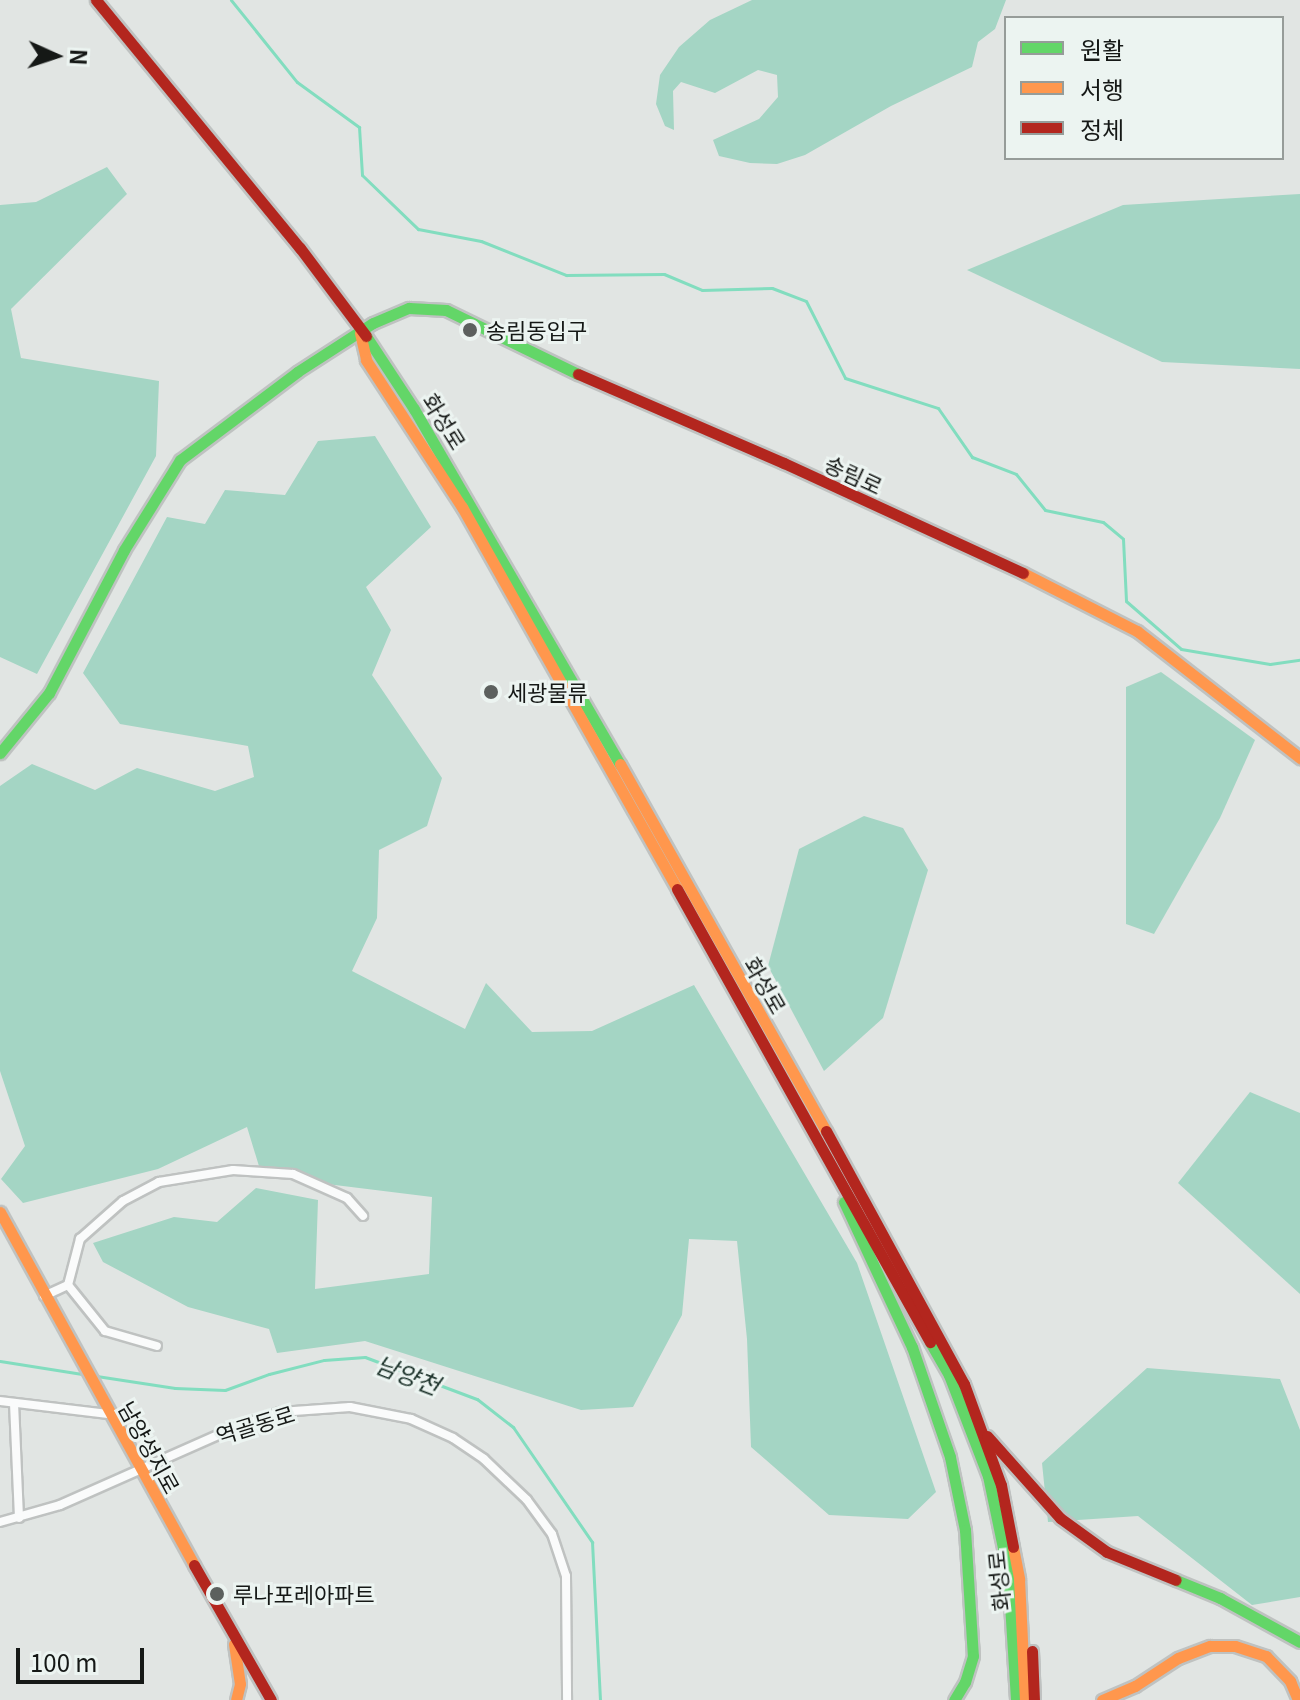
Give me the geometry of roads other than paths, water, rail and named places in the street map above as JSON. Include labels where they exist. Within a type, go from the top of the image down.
[{"type":"main road","name":"화성로","points":[[96,0],[300,248],[360,332],[371,342],[453,471],[939,1334],[982,1430],[1001,1485],[1014,1538],[1030,1699]]},
{"type":"main road","name":"송림로","points":[[0,753],[19,734],[49,693],[124,550],[180,460],[250,403],[360,332],[409,308],[446,310],[548,361],[784,463],[1051,586],[1137,631],[1300,758]]},
{"type":"main road","name":"화성로","points":[[360,332],[366,360],[462,507],[949,1375],[988,1476],[1008,1572],[1016,1700]]},
{"type":"main road","points":[[781,1074],[806,1137],[840,1195],[912,1347],[950,1457],[965,1530],[973,1656],[965,1682],[954,1700]]},
{"type":"main road","name":"남양성지로","points":[[0,1212],[108,1414],[271,1700]]},
{"type":"main road","points":[[982,1430],[1060,1518],[1107,1552],[1220,1598],[1300,1642]]},
{"type":"main road","points":[[233,1635],[240,1673],[236,1700]]},
{"type":"main road","points":[[1102,1700],[1135,1686],[1178,1658],[1210,1646],[1235,1646],[1266,1656],[1290,1681],[1297,1697]]},
{"type":"street","points":[[68,1285],[80,1239],[123,1201],[159,1182],[233,1170],[293,1174],[347,1198],[363,1216]]},
{"type":"street","points":[[44,1296],[68,1285]]},
{"type":"street","points":[[68,1285],[105,1331],[157,1346]]},
{"type":"street","points":[[0,1401],[108,1414]]},
{"type":"street","points":[[14,1403],[19,1518]]},
{"type":"street","name":"역골동로","points":[[0,1522],[60,1505],[254,1420],[309,1408],[381,1411],[446,1434],[505,1478],[537,1512],[557,1544],[567,1588],[567,1700]]},
{"type":"waterway","points":[[231,0],[297,82],[359,127],[362,175],[418,229],[481,241],[566,275],[664,274],[702,290],[772,288],[806,301],[845,378],[938,408],[972,457],[1016,474],[1045,510],[1103,522],[1123,539],[1126,601],[1181,649],[1270,664],[1300,660]]},
{"type":"waterway","name":"남양천","points":[[90,1375],[175,1388],[225,1390],[269,1374],[324,1360],[365,1357],[477,1399],[513,1427],[592,1542],[600,1700]]},
{"type":"waterway","name":"남양천","points":[[0,1361],[82,1374]]},
{"type":"place","name":"송림동입구","points":[[470,330]]},
{"type":"place","name":"세광물류","points":[[491,692]]},
{"type":"place","name":"루나포레아파트","points":[[217,1594]]}]
